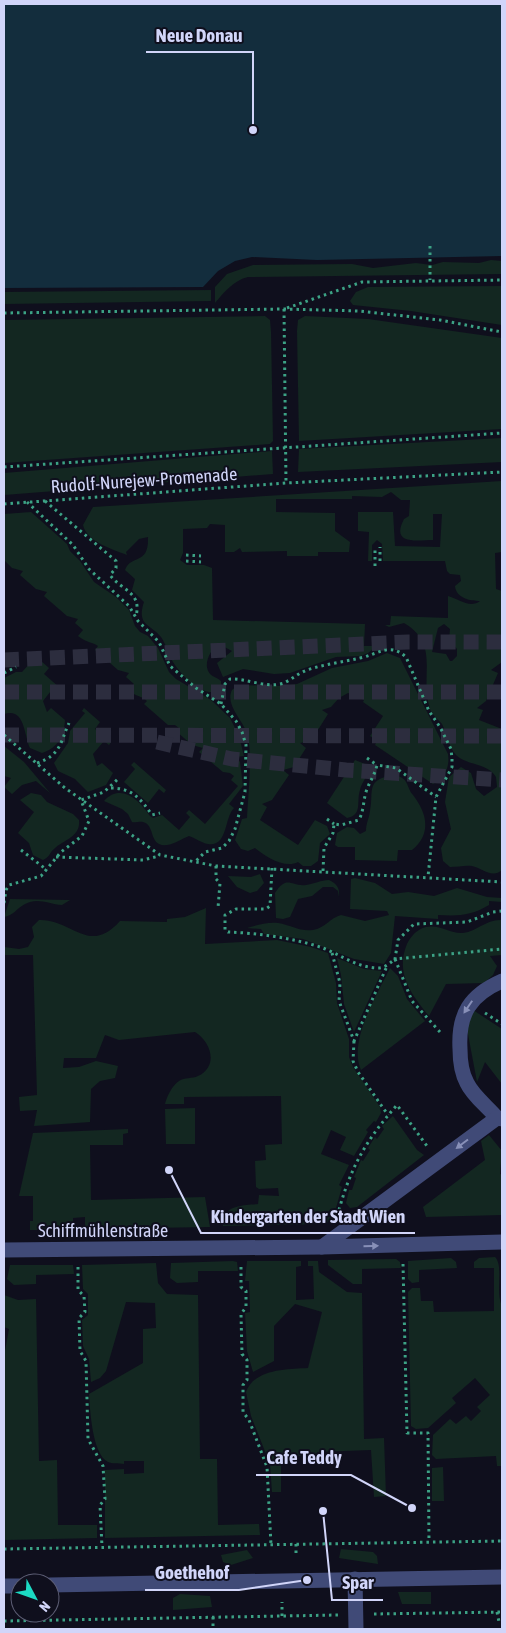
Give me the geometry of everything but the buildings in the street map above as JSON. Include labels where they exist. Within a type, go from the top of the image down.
[{"type":"street","points":[[322,1247],[500,1118],[466,1083],[459,1032],[464,1012],[476,996],[502,980]]},
{"type":"street","name":"Schiffmühlenstraße","points":[[4,1250],[322,1247],[502,1242]]},
{"type":"street","points":[[60,1586],[502,1576]]},
{"type":"street","points":[[355,1579],[356,1622]]},
{"type":"path","points":[[430,246],[430,281]]},
{"type":"path","points":[[284,309],[362,282],[502,280]]},
{"type":"path","points":[[284,309],[286,483]]},
{"type":"path","points":[[4,313],[284,309],[359,311],[440,320],[502,332]]},
{"type":"path","points":[[4,468],[286,446],[502,433]]},
{"type":"path","name":"Rudolf-Nurejew-Promenade","points":[[4,504],[286,483],[502,472]]},
{"type":"path","points":[[44,501],[116,561],[116,568],[110,575],[136,599],[139,605],[136,616]]},
{"type":"path","points":[[26,502],[73,545],[89,569],[159,642],[170,666],[196,688],[221,704],[236,721],[242,732],[246,745],[243,806],[229,841],[222,848],[205,852],[195,862]]},
{"type":"path","points":[[375,547],[375,566]]},
{"type":"path","points":[[380,547],[380,561]]},
{"type":"path","points":[[186,555],[201,556]]},
{"type":"path","points":[[186,561],[201,562]]},
{"type":"path","points":[[221,704],[224,684],[230,679],[283,683],[294,675],[332,662],[358,659],[383,649],[400,651],[406,657],[429,711],[440,727],[450,749],[452,767],[436,796],[428,877]]},
{"type":"path","points":[[4,673],[16,668]]},
{"type":"path","points":[[37,764],[55,753],[63,742],[69,723]]},
{"type":"path","points":[[4,735],[82,800],[160,855],[216,866],[502,882]]},
{"type":"path","points":[[367,758],[377,765],[396,768],[436,796]]},
{"type":"path","points":[[327,819],[334,824],[341,825],[359,820],[364,811],[365,794],[377,765]]},
{"type":"path","points":[[82,800],[110,788],[119,778]]},
{"type":"path","points":[[110,788],[127,790],[136,795],[152,815],[160,813]]},
{"type":"path","points":[[4,903],[6,890],[10,885],[35,880],[47,870],[56,857],[82,836],[89,821],[82,800]]},
{"type":"path","points":[[323,871],[324,848],[333,833],[334,824]]},
{"type":"path","points":[[22,850],[47,870]]},
{"type":"path","points":[[56,857],[143,860],[160,855]]},
{"type":"path","points":[[216,866],[216,879],[220,883],[218,908]]},
{"type":"path","points":[[272,868],[270,906],[266,909],[236,909],[225,915],[225,930],[228,932],[295,940],[367,966],[378,968],[386,966],[395,959],[502,949]]},
{"type":"path","points":[[460,1049],[412,1001],[395,959],[398,940],[414,924],[467,922],[493,912],[502,911]]},
{"type":"path","points":[[332,952],[340,984],[339,1002],[354,1041]]},
{"type":"path","points":[[386,966],[354,1041],[353,1061],[358,1072],[388,1115]]},
{"type":"path","points":[[338,1216],[346,1185],[361,1150],[397,1105],[432,1152]]},
{"type":"path","points":[[403,1256],[407,1433],[428,1433],[429,1542]]},
{"type":"path","points":[[78,1261],[78,1290],[84,1296],[85,1312],[80,1318],[80,1351],[86,1361],[88,1438],[103,1466],[105,1499],[100,1505],[102,1547]]},
{"type":"path","points":[[241,1264],[241,1287],[246,1291],[246,1307],[241,1314],[242,1354],[247,1360],[247,1380],[243,1385],[243,1412],[249,1420],[267,1467],[271,1545]]},
{"type":"path","points":[[4,1549],[502,1541]]},
{"type":"path","points":[[296,1544],[296,1557]]},
{"type":"path","points":[[282,1602],[282,1616]]},
{"type":"path","points":[[497,1612],[498,1622]]},
{"type":"path","points":[[4,1621],[282,1616],[356,1622],[502,1612]]},
{"type":"path","points":[[213,1617],[213,1627]]},
{"type":"green space","points":[[491,260],[502,261],[502,274],[248,277],[225,291],[215,303],[215,287],[227,274],[253,265],[352,264],[373,268],[416,263],[432,265],[443,262],[479,263]]},
{"type":"green space","points":[[502,286],[502,325],[411,311],[353,305],[350,301],[356,292],[368,287]]},
{"type":"green space","points":[[211,290],[211,301],[4,304],[4,292]]},
{"type":"green space","points":[[265,316],[270,320],[271,332],[273,441],[270,444],[4,463],[4,320]]},
{"type":"green space","points":[[305,316],[368,319],[502,338],[502,429],[299,441],[297,331],[298,320]]},
{"type":"green space","points":[[502,438],[502,462],[298,472],[299,449]]},
{"type":"green space","points":[[272,451],[273,474],[4,495],[4,473]]},
{"type":"green space","points":[[502,481],[502,552],[495,553],[496,589],[502,591],[502,662],[491,670],[498,673],[486,701],[477,708],[483,710],[479,720],[502,729],[502,870],[491,873],[472,866],[450,867],[443,861],[441,848],[451,829],[445,802],[449,777],[461,767],[471,773],[476,789],[484,796],[497,787],[496,777],[488,769],[461,759],[456,755],[442,724],[431,711],[427,696],[426,651],[422,641],[404,623],[389,627],[385,625],[390,625],[391,616],[448,618],[448,596],[468,604],[480,601],[468,599],[458,593],[455,586],[461,581],[460,575],[450,574],[447,571],[445,561],[383,561],[382,544],[377,540],[372,545],[372,561],[368,561],[369,532],[358,531],[358,512],[393,512],[395,546],[440,547],[442,514],[433,514],[433,540],[408,540],[403,538],[401,528],[404,519],[409,516],[410,500],[401,500],[391,492],[382,497],[352,496],[352,499],[276,499],[276,512],[335,513],[335,531],[350,542],[349,552],[318,552],[318,556],[287,556],[287,551],[242,552],[240,548],[234,552],[225,552],[225,525],[210,524],[207,528],[183,529],[183,553],[180,560],[187,565],[204,565],[212,568],[213,620],[365,624],[364,646],[377,646],[361,656],[336,657],[290,673],[274,674],[243,669],[223,677],[217,663],[232,651],[217,643],[208,658],[207,666],[210,674],[221,681],[221,687],[216,692],[210,692],[197,687],[181,673],[171,659],[161,637],[143,620],[142,610],[144,602],[132,590],[135,579],[125,570],[131,562],[143,556],[146,552],[148,537],[139,539],[126,552],[127,555],[101,544],[89,536],[83,525],[93,507]],"holes":[[[444,624],[450,629],[449,640],[457,649],[457,656],[452,661],[450,661],[446,654],[432,652],[438,628]]]},
{"type":"green space","points":[[31,512],[67,544],[70,551],[80,561],[94,582],[116,597],[129,610],[135,626],[140,632],[148,636],[158,648],[169,672],[176,679],[211,700],[230,718],[239,736],[244,756],[236,757],[240,762],[243,786],[229,804],[234,808],[222,837],[214,844],[208,844],[189,836],[173,844],[161,845],[154,839],[147,824],[132,822],[128,814],[122,809],[104,801],[117,793],[123,793],[136,800],[153,818],[162,815],[179,830],[190,817],[186,813],[189,810],[205,824],[238,786],[231,780],[234,776],[223,772],[199,752],[203,748],[192,745],[176,731],[179,728],[175,725],[168,725],[144,704],[147,701],[145,699],[128,690],[134,684],[126,677],[129,673],[118,670],[95,650],[98,646],[78,636],[83,630],[75,623],[78,619],[67,616],[44,596],[47,592],[36,589],[20,575],[23,571],[12,568],[4,560],[4,514]]},
{"type":"green space","points":[[387,653],[400,658],[448,754],[448,763],[444,775],[433,784],[375,745],[377,741],[370,736],[383,716],[363,702],[364,700],[348,693],[339,698],[331,707],[322,710],[328,714],[311,741],[300,743],[306,748],[294,767],[283,770],[289,775],[272,800],[262,804],[267,807],[260,820],[298,845],[315,820],[327,826],[330,834],[320,843],[318,861],[311,866],[303,866],[298,862],[287,864],[270,858],[255,848],[248,851],[241,849],[235,840],[242,819],[247,818],[250,751],[245,728],[232,707],[230,696],[232,690],[238,685],[282,686],[297,684],[332,668],[368,661]]},
{"type":"green space","points":[[33,654],[49,668],[44,674],[60,688],[58,690],[54,687],[43,701],[47,712],[51,708],[65,720],[62,736],[59,741],[48,751],[42,753],[30,748],[20,718],[11,713],[4,714],[4,678],[16,672],[22,672],[34,659],[31,657]]},
{"type":"green space","points":[[84,708],[100,722],[95,729],[111,742],[109,745],[104,741],[93,754],[97,766],[102,763],[113,773],[106,785],[88,792],[75,779],[58,771],[54,763],[68,743],[70,731],[85,713],[82,711]]},
{"type":"green space","points":[[4,746],[24,762],[50,793],[36,781],[22,785],[12,794],[4,787],[11,778],[4,776]]},
{"type":"green space","points":[[355,760],[365,764],[369,771],[361,788],[357,811],[347,818],[327,803]]},
{"type":"green space","points":[[134,762],[166,790],[164,793],[159,789],[148,803],[124,782],[135,769],[131,765]]},
{"type":"green space","points":[[393,775],[405,780],[422,809],[425,823],[423,837],[412,850],[398,850],[397,861],[355,860],[355,847],[338,847],[335,845],[337,833],[347,827],[354,828],[360,834],[366,831],[372,787],[378,780]]},
{"type":"green space","points":[[31,793],[41,795],[47,802],[73,814],[79,820],[79,826],[71,838],[52,850],[47,858],[43,860],[33,855],[29,843],[18,833],[34,812],[20,800]]},
{"type":"green space","points":[[260,874],[264,883],[257,891],[250,893],[237,887],[228,876],[251,877]]},
{"type":"green space","points":[[355,878],[375,883],[392,894],[408,892],[434,896],[457,888],[487,897],[502,898],[502,902],[489,901],[489,905],[476,911],[458,915],[438,915],[438,919],[395,916],[391,953],[384,964],[354,959],[303,939],[264,934],[261,929],[247,928],[274,923],[304,930],[313,930],[341,915],[365,921],[389,915],[387,911],[350,909],[351,879]]},
{"type":"green space","points":[[329,880],[337,887],[339,891],[339,897],[338,891],[333,887],[323,887],[312,896],[298,899],[290,917],[276,918],[275,893],[283,884],[306,885]]},
{"type":"green space","points":[[10,899],[70,900],[62,905],[39,901],[30,902],[4,917]]},
{"type":"green space","points":[[206,908],[205,944],[277,940],[311,947],[328,953],[336,983],[337,1003],[349,1039],[349,1057],[353,1067],[380,1107],[381,1113],[376,1122],[374,1121],[366,1130],[368,1132],[354,1156],[340,1150],[346,1137],[331,1130],[321,1154],[349,1165],[339,1185],[342,1187],[334,1215],[326,1224],[223,1226],[222,1217],[229,1210],[238,1206],[258,1204],[259,1195],[279,1196],[278,1188],[259,1189],[256,1187],[255,1161],[266,1160],[265,1145],[282,1144],[281,1096],[184,1097],[184,1104],[165,1104],[170,1091],[176,1083],[198,1076],[205,1072],[209,1066],[209,1048],[201,1036],[195,1032],[119,1040],[105,1035],[96,1058],[64,1058],[63,1068],[79,1067],[96,1061],[118,1066],[115,1078],[100,1081],[91,1089],[90,1122],[34,1126],[37,1110],[20,1111],[19,1097],[37,1095],[33,955],[4,955],[4,947],[19,949],[28,947],[34,937],[32,927],[39,920],[51,921],[89,936],[109,931],[120,921],[167,922],[167,919],[185,917]]},
{"type":"green space","points":[[502,920],[502,955],[490,956],[497,966],[493,975],[484,983],[446,984],[429,1016],[416,1000],[404,974],[404,955],[410,938],[417,931],[431,926],[463,933],[491,921]]},
{"type":"green space","points":[[337,958],[364,969],[382,971],[354,1032],[344,1004]]},
{"type":"green space","points":[[390,968],[398,976],[407,999],[425,1021],[361,1070],[358,1046],[361,1032],[372,1004]]},
{"type":"green space","points":[[473,1010],[502,1029],[502,1084],[485,1062],[477,1082],[467,1029]]},
{"type":"green space","points":[[195,1108],[195,1144],[166,1144],[165,1109]]},
{"type":"green space","points":[[393,1116],[417,1150],[424,1155],[357,1207],[350,1208],[346,1203],[361,1160],[363,1161],[370,1150],[368,1148],[375,1137],[377,1139],[384,1129],[382,1126]]},
{"type":"green space","points":[[128,1129],[128,1133],[123,1134],[123,1145],[90,1145],[91,1200],[205,1197],[210,1227],[85,1229],[85,1217],[73,1218],[73,1230],[30,1230],[30,1221],[33,1221],[33,1196],[19,1196],[33,1133]]},
{"type":"green space","points":[[489,1135],[502,1151],[500,1174],[502,1175],[502,1215],[426,1217],[423,1207],[485,1160],[481,1141]]},
{"type":"green space","points":[[495,1257],[499,1267],[499,1294],[502,1306],[502,1466],[497,1466],[496,1456],[436,1459],[432,1455],[433,1435],[450,1419],[456,1424],[466,1416],[471,1421],[481,1411],[477,1407],[490,1395],[475,1378],[452,1398],[456,1403],[428,1428],[416,1429],[411,1426],[408,1292],[412,1288],[420,1288],[421,1301],[433,1301],[434,1312],[494,1311],[494,1268],[474,1268],[474,1262],[479,1258]]},
{"type":"green space","points":[[451,1258],[456,1262],[457,1268],[419,1270],[419,1282],[412,1283],[408,1279],[408,1261]]},
{"type":"green space","points":[[396,1259],[400,1262],[401,1268],[362,1269],[362,1284],[353,1284],[328,1265],[328,1260]]},
{"type":"green space","points":[[247,1261],[301,1261],[301,1266],[296,1267],[296,1300],[314,1299],[313,1266],[308,1266],[308,1261],[318,1261],[319,1272],[347,1292],[362,1293],[364,1439],[384,1438],[386,1496],[374,1497],[371,1450],[317,1452],[317,1456],[281,1456],[281,1492],[272,1492],[270,1464],[251,1416],[246,1392],[250,1384],[264,1375],[282,1370],[308,1368],[322,1312],[295,1304],[274,1326],[274,1361],[253,1372],[247,1351],[245,1313],[250,1312],[249,1281],[245,1281]]},
{"type":"green space","points":[[237,1262],[238,1271],[198,1271],[198,1282],[177,1283],[170,1278],[171,1263]]},
{"type":"green space","points":[[156,1263],[158,1283],[167,1294],[198,1295],[200,1459],[217,1459],[218,1525],[259,1524],[260,1535],[105,1538],[105,1470],[124,1469],[124,1474],[144,1473],[144,1461],[124,1461],[124,1464],[108,1462],[103,1457],[95,1441],[89,1394],[143,1363],[143,1329],[156,1328],[155,1303],[126,1302],[106,1371],[100,1378],[91,1382],[89,1359],[83,1346],[82,1320],[88,1315],[88,1294],[83,1289],[82,1265]]},
{"type":"green space","points":[[10,1265],[73,1265],[74,1274],[36,1275],[36,1284],[14,1285],[7,1279]]},
{"type":"green space","points":[[4,1295],[18,1300],[36,1299],[39,1461],[57,1460],[58,1525],[97,1525],[97,1538],[4,1540],[4,1356],[9,1329],[4,1327]]},
{"type":"green space","points":[[443,1467],[444,1501],[432,1501],[432,1468]]},
{"type":"green space","points":[[341,1549],[373,1552],[377,1556],[378,1564],[339,1558]]},
{"type":"green space","points":[[247,1550],[253,1558],[231,1565],[223,1562],[221,1555]]},
{"type":"green space","points":[[398,1592],[431,1592],[431,1604],[402,1604]]},
{"type":"green space","points":[[180,1594],[210,1596],[212,1607],[173,1610],[173,1598]]},
{"type":"water","points":[[4,4],[502,4],[502,256],[317,260],[252,257],[235,261],[218,271],[203,287],[4,288]]},
{"type":"tunnel","points":[[4,660],[408,642],[502,642]]},
{"type":"tunnel","points":[[4,692],[502,692]]},
{"type":"tunnel","points":[[4,735],[502,736]]},
{"type":"tunnel","points":[[157,742],[232,759],[346,770],[502,780]]},
{"type":"place","name":"Neue Donau","points":[[253,130]]},
{"type":"place","name":"Kindergarten der Stadt Wien","points":[[169,1170]]},
{"type":"place","name":"Cafe Teddy","points":[[412,1508]]},
{"type":"place","name":"Spar","points":[[323,1511]]},
{"type":"place","name":"Goethehof","points":[[307,1580]]}]
